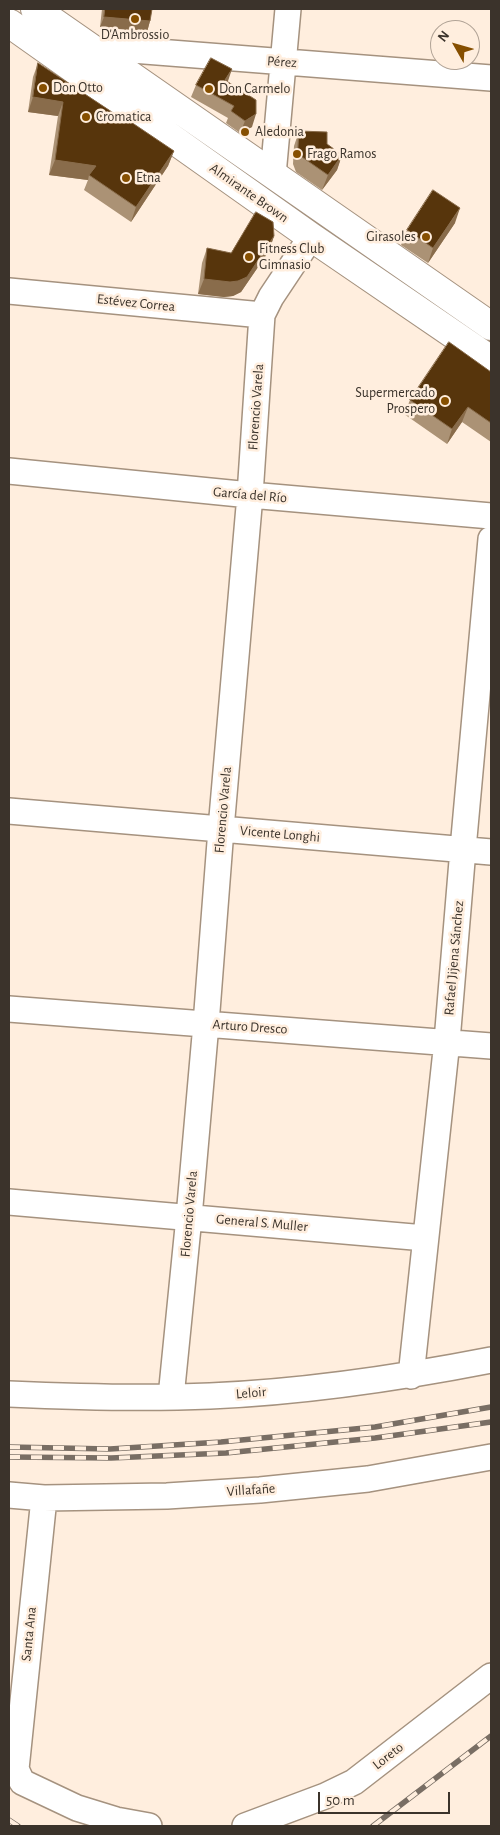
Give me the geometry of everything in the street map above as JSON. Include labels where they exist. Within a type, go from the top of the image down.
[{"type":"main road","name":"Almirante Brown","points":[[34,9],[491,326]]},
{"type":"main road","name":"Almirante Brown","points":[[9,23],[312,237],[491,360]]},
{"type":"street","points":[[273,175],[288,9]]},
{"type":"street","name":"Pérez","points":[[77,70],[100,54],[132,50],[491,78]]},
{"type":"street","name":"Florencio Varela","points":[[171,1397],[206,1024],[250,495],[262,316],[271,296],[312,237]]},
{"type":"street","name":"Estévez Correa","points":[[9,291],[262,316]]},
{"type":"street","name":"García del Río","points":[[9,471],[491,516]]},
{"type":"street","name":"Rafael Jijena Sánchez","points":[[410,1376],[447,1041],[462,849],[491,539]]},
{"type":"street","name":"Vicente Longhi","points":[[9,811],[491,852]]},
{"type":"street","name":"Arturo Dresco","points":[[9,1009],[447,1041],[491,1046]]},
{"type":"street","name":"General S. Muller","points":[[9,1202],[426,1238]]},
{"type":"street","name":"Leloir","points":[[9,1394],[131,1398],[257,1393],[410,1376],[491,1360]]},
{"type":"street","name":"Villafañe","points":[[9,1495],[44,1498],[167,1496],[314,1485],[368,1479],[491,1457]]},
{"type":"street","name":"Santa Ana","points":[[44,1498],[16,1770],[22,1782],[77,1808],[116,1820],[149,1826]]},
{"type":"street","name":"Loreto","points":[[245,1826],[325,1796],[354,1782],[491,1676]]},
{"type":"building","points":[[105,9],[152,9],[150,21],[104,17]]},
{"type":"building","points":[[211,58],[232,69],[225,80],[256,100],[256,114],[245,121],[231,111],[234,106],[196,85]]},
{"type":"building","points":[[38,63],[174,151],[136,207],[89,175],[96,166],[55,160],[63,102],[33,97]]},
{"type":"building","points":[[299,131],[327,132],[327,144],[342,155],[328,175],[302,157],[298,149]]},
{"type":"building","points":[[433,190],[460,208],[433,248],[407,230]]},
{"type":"building","name":"Fitness Club Gimnasio","points":[[256,212],[273,222],[274,236],[247,277],[230,282],[204,279],[207,248],[231,253]]},
{"type":"building","name":"Supermercado Prospero","points":[[449,342],[491,372],[491,423],[468,407],[452,429],[410,400]]},
{"type":"railway","points":[[9,1447],[110,1449],[221,1442],[375,1427],[491,1407]]},
{"type":"railway","points":[[9,1457],[111,1458],[226,1453],[375,1438],[491,1422]]},
{"type":"railway","points":[[373,1826],[491,1736]]},
{"type":"railway","points":[[9,1820],[18,1826]]},
{"type":"place","name":"D'Ambrossio","points":[[135,19]]},
{"type":"place","name":"Don Otto","points":[[43,88]]},
{"type":"place","name":"Don Carmelo","points":[[209,89]]},
{"type":"place","name":"Cromatica","points":[[86,117]]},
{"type":"place","name":"Aledonia","points":[[245,132]]},
{"type":"place","name":"Frago Ramos","points":[[297,154]]},
{"type":"place","name":"Etna","points":[[126,178]]},
{"type":"place","name":"Girasoles","points":[[426,237]]},
{"type":"place","name":"Fitness Club Gimnasio","points":[[249,257]]},
{"type":"place","name":"Supermercado Prospero","points":[[445,401]]}]
